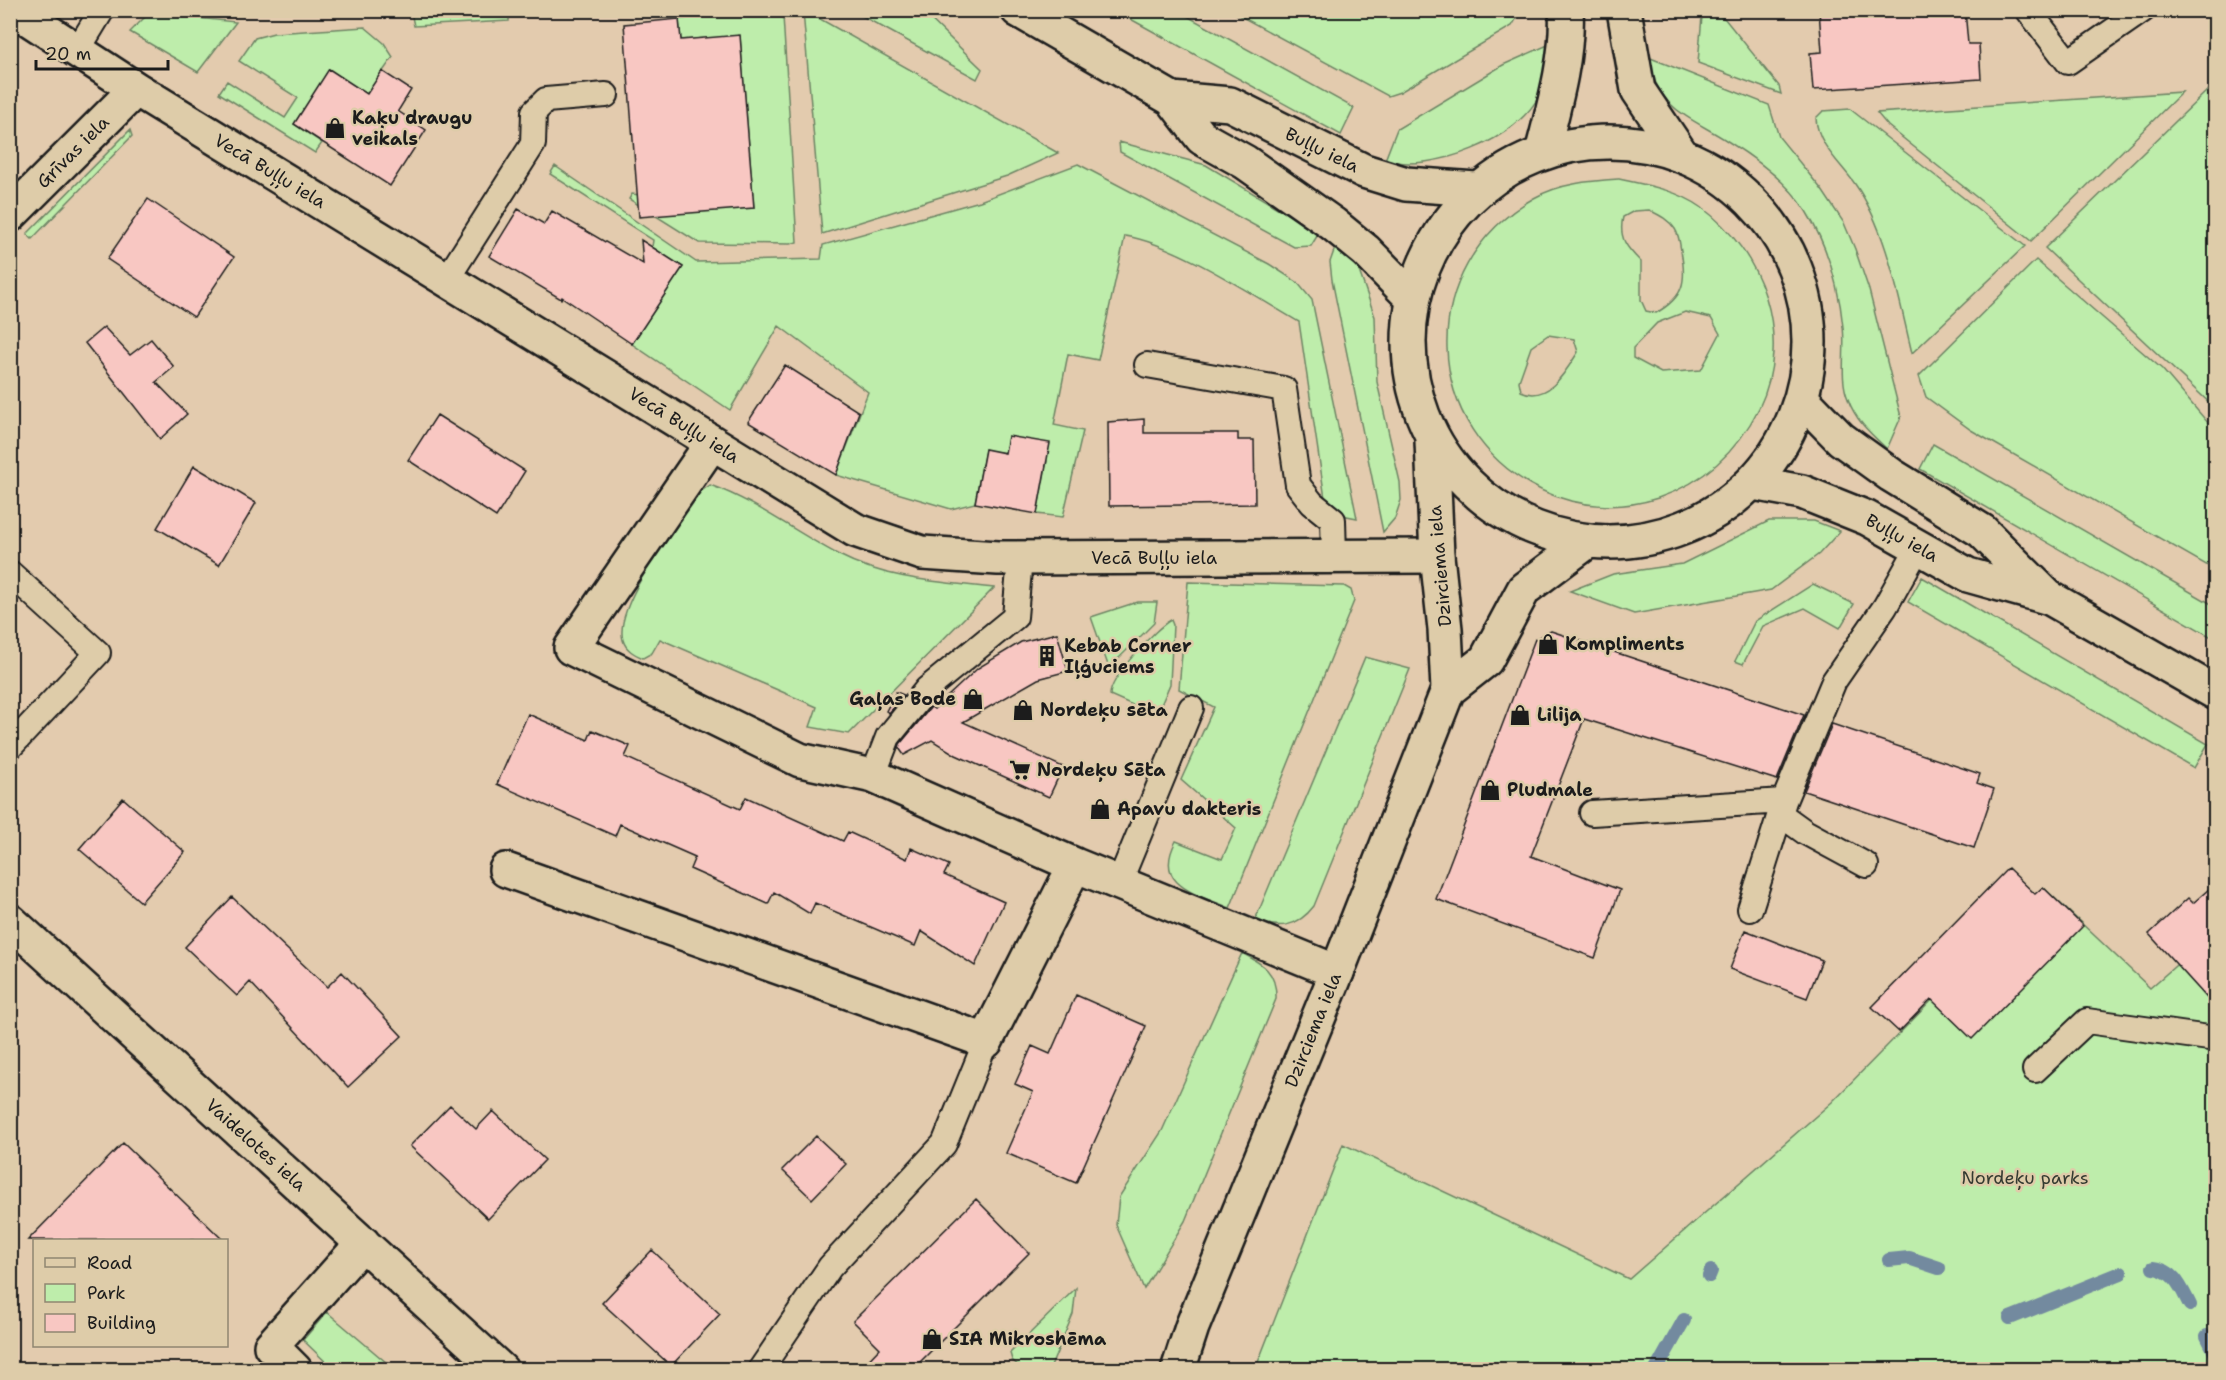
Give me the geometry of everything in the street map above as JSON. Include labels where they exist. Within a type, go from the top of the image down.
[{"type":"street","name":"Vecā Buļļu iela","points":[[15,10],[136,89],[855,530],[922,554],[1020,558],[1437,556]]},
{"type":"street","name":"Buļļu iela","points":[[1018,10],[1172,99],[1202,138],[1245,162],[1333,224],[1366,251],[1413,299]]},
{"type":"street","points":[[1542,153],[1553,110],[1567,27],[1566,10]]},
{"type":"street","points":[[1624,10],[1638,90],[1681,154]]},
{"type":"street","name":"Grīvas iela","points":[[10,215],[136,89]]},
{"type":"street","name":"Buļļu iela","points":[[1172,99],[1230,104],[1364,171],[1406,184],[1476,189]]},
{"type":"street","points":[[1622,142],[1681,154],[1733,184],[1785,244],[1809,321],[1802,399],[1783,444],[1754,483],[1700,522],[1638,542],[1588,541],[1525,521],[1472,488],[1432,441],[1420,412],[1408,356],[1413,299],[1435,242],[1476,189],[1505,170],[1542,153],[1582,144],[1622,142]]},
{"type":"street","name":"Buļļu iela","points":[[1802,399],[1841,439],[1892,476],[1982,531],[2050,598]]},
{"type":"street","name":"Dzirciema iela","points":[[1178,1370],[1192,1327],[1337,972],[1448,690],[1445,629],[1437,556],[1432,441]]},
{"type":"street","points":[[712,443],[571,648],[800,760],[873,776],[1075,865],[1337,972]]},
{"type":"street","name":"Buļļu iela","points":[[1754,483],[1802,492],[1867,518],[1968,575],[2050,598],[2216,693]]},
{"type":"street","points":[[1448,690],[1486,660],[1524,589],[1588,541]]},
{"type":"street","points":[[506,870],[986,1041],[1075,865]]},
{"type":"street","name":"Vaidelotes iela","points":[[10,921],[501,1370]]},
{"type":"street","points":[[295,1370],[272,1346],[363,1243]]},
{"type":"lane","points":[[77,51],[102,10]]},
{"type":"lane","points":[[2028,10],[2068,62],[2143,10]]},
{"type":"lane","points":[[447,279],[533,144],[534,112],[546,100],[606,95]]},
{"type":"lane","points":[[1147,365],[1284,388],[1298,485],[1312,503],[1333,520],[1334,556]]},
{"type":"lane","points":[[1749,909],[1782,808],[1833,681],[1885,607],[1919,546]]},
{"type":"lane","points":[[873,776],[888,737],[927,689],[1015,617],[1020,558]]},
{"type":"lane","points":[[10,573],[98,654],[10,747]]},
{"type":"lane","points":[[1119,883],[1191,708]]},
{"type":"lane","points":[[1592,813],[1782,808],[1805,832],[1866,865]]},
{"type":"lane","points":[[2035,1070],[2087,1021],[2216,1039]]},
{"type":"lane","points":[[760,1370],[830,1267],[944,1144],[986,1041]]},
{"type":"green space","points":[[509,11],[509,21],[414,26],[411,12]]},
{"type":"green space","points":[[777,11],[783,16],[797,242],[790,244],[699,243],[629,199],[632,194],[754,208],[740,36],[681,40],[679,19]]},
{"type":"green space","points":[[803,11],[1058,153],[1007,176],[822,234]]},
{"type":"green space","points":[[853,11],[922,11],[982,69],[977,79]]},
{"type":"green space","points":[[1116,11],[1178,11],[1354,108],[1341,135]]},
{"type":"green space","points":[[1231,11],[1521,11],[1512,26],[1400,92],[1388,96]]},
{"type":"green space","points":[[149,13],[236,22],[198,72],[130,32]]},
{"type":"green space","points":[[1718,15],[1725,19],[1779,86],[1781,94],[1698,63],[1702,16]]},
{"type":"green space","points":[[365,27],[384,43],[393,57],[367,94],[329,70],[294,124],[322,143],[315,153],[219,93],[227,81],[285,118],[298,98],[239,61],[255,38],[274,33]]},
{"type":"green space","points":[[1550,44],[1546,76],[1540,94],[1529,111],[1513,126],[1494,139],[1449,157],[1426,162],[1405,163],[1385,160],[1397,129],[1503,65]]},
{"type":"green space","points":[[1648,57],[1769,105],[1779,137],[1822,190],[1844,223],[1869,290],[1901,417],[1887,449],[1859,420],[1845,391],[1844,336],[1838,297],[1826,252],[1806,211],[1791,191],[1761,164],[1677,110],[1659,89],[1652,75]]},
{"type":"green space","points":[[2216,89],[2215,408],[2045,248],[2208,90]]},
{"type":"green space","points":[[2182,92],[2031,241],[1888,126],[1877,113]]},
{"type":"green space","points":[[1850,109],[2025,246],[1912,353],[1891,266],[1876,222],[1855,184],[1825,145],[1817,127],[1816,118],[1823,111]]},
{"type":"green space","points":[[130,130],[132,136],[32,239],[27,234]]},
{"type":"green space","points":[[1119,142],[1206,165],[1319,233],[1311,246],[1294,247],[1120,152]]},
{"type":"green space","points":[[1078,164],[1269,264],[1297,282],[1312,300],[1357,518],[1327,512],[1299,322],[1214,272],[1168,249],[1125,236],[1098,360],[1068,354],[1054,425],[1083,431],[1063,517],[1037,514],[1047,461],[1031,458],[1008,437],[1005,453],[985,450],[975,503],[951,509],[836,475],[868,392],[779,326],[730,410],[632,344],[683,267],[652,247],[653,240],[550,174],[555,166],[696,262],[821,259],[823,245],[980,201]]},
{"type":"green space","points":[[1619,179],[1682,196],[1701,207],[1723,226],[1741,247],[1756,272],[1766,298],[1772,325],[1773,353],[1769,381],[1759,408],[1741,438],[1718,464],[1691,483],[1658,498],[1615,506],[1585,504],[1557,497],[1543,491],[1502,464],[1472,430],[1454,390],[1447,348],[1451,305],[1467,264],[1495,228],[1534,198],[1554,189]],"holes":[[[1649,210],[1666,220],[1676,231],[1684,272],[1678,295],[1656,313],[1646,311],[1641,300],[1641,262],[1628,247],[1622,231],[1623,217],[1634,211]],[[1685,312],[1711,318],[1720,334],[1701,370],[1661,373],[1633,358],[1633,348],[1657,323]],[[1548,335],[1574,339],[1578,352],[1555,384],[1540,393],[1531,394],[1521,391],[1519,381],[1531,347]]]},
{"type":"green space","points":[[1336,245],[1358,268],[1375,317],[1377,382],[1400,482],[1401,500],[1395,518],[1383,532],[1332,280],[1330,262]]},
{"type":"green space","points":[[2036,260],[2162,369],[2215,431],[2215,570],[1971,430],[1926,397],[1919,376]]},
{"type":"green space","points":[[1933,444],[2215,606],[2215,639],[1920,469]]},
{"type":"green space","points":[[710,485],[744,500],[839,555],[876,570],[934,582],[994,588],[849,734],[810,727],[817,707],[660,639],[652,653],[643,658],[631,651],[624,643],[622,625],[637,587],[697,494]]},
{"type":"green space","points":[[1769,521],[1814,521],[1840,531],[1819,554],[1771,590],[1634,614],[1570,591],[1613,574],[1682,564]]},
{"type":"green space","points":[[1922,577],[2208,744],[2194,768],[1908,602]]},
{"type":"green space","points":[[1188,582],[1344,586],[1351,590],[1354,601],[1230,908],[1192,893],[1174,878],[1170,868],[1170,856],[1176,841],[1222,859],[1236,828],[1181,780],[1214,707],[1179,689]]},
{"type":"green space","points":[[1813,584],[1854,604],[1840,628],[1805,608],[1763,626],[1743,664],[1735,661],[1755,621]]},
{"type":"green space","points":[[1137,602],[1157,602],[1154,623],[1109,668],[1091,617]]},
{"type":"green space","points":[[1171,620],[1173,625],[1170,684],[1161,705],[1146,711],[1110,695],[1117,677],[1134,654]]},
{"type":"green space","points":[[1365,657],[1410,669],[1314,906],[1308,913],[1288,925],[1272,925],[1255,920]]},
{"type":"green space","name":"Nordeķu parks","points":[[2043,887],[2150,988],[2215,931],[2215,1369],[1255,1370],[1343,1144],[1629,1279],[1832,1102]]},
{"type":"green space","points":[[1242,953],[1262,965],[1271,975],[1276,990],[1276,999],[1185,1221],[1144,1289],[1116,1225],[1119,1197],[1162,1131]]},
{"type":"green space","points":[[1076,1288],[1073,1314],[1050,1369],[1022,1369],[1012,1360],[1010,1353]]},
{"type":"green space","points":[[327,1312],[394,1369],[333,1369],[303,1340]]},
{"type":"building","points":[[1819,10],[1965,10],[1968,44],[1979,44],[1981,79],[1813,90],[1810,53],[1822,52]]},
{"type":"building","points":[[679,19],[681,40],[740,35],[754,208],[639,217],[624,24]]},
{"type":"building","points":[[329,69],[367,94],[382,71],[411,90],[398,111],[426,130],[390,186],[294,124]]},
{"type":"building","points":[[148,199],[234,257],[194,317],[107,259]]},
{"type":"building","points":[[518,209],[544,224],[552,211],[643,264],[641,240],[683,267],[632,344],[562,297],[561,299],[489,256]]},
{"type":"building","points":[[104,327],[130,355],[151,339],[174,367],[156,382],[187,414],[160,439],[85,343]]},
{"type":"building","points":[[785,365],[859,412],[836,475],[748,422]]},
{"type":"building","points":[[437,415],[525,471],[496,517],[408,460]]},
{"type":"building","points":[[1144,419],[1144,433],[1238,433],[1238,440],[1254,440],[1255,504],[1109,506],[1108,422]]},
{"type":"building","points":[[1008,436],[1050,443],[1037,514],[975,503],[985,449],[1005,453]]},
{"type":"building","points":[[194,466],[256,503],[219,565],[157,528]]},
{"type":"building","points":[[1551,631],[1804,715],[1777,780],[1584,719],[1531,856],[1620,890],[1595,958],[1436,899],[1535,639]]},
{"type":"building","points":[[1057,633],[1068,671],[1038,679],[963,722],[1063,767],[1049,797],[956,755],[932,740],[904,755],[899,748],[900,744],[931,707],[934,709],[978,668],[1021,642]]},
{"type":"building","points":[[896,692],[904,695],[889,713],[886,711]]},
{"type":"building","points":[[528,714],[588,740],[592,730],[630,746],[625,757],[740,809],[746,797],[843,841],[848,832],[907,859],[911,848],[949,865],[944,875],[1004,902],[975,966],[921,931],[915,946],[815,903],[810,914],[774,892],[768,904],[690,869],[695,857],[620,824],[615,836],[497,784]]},
{"type":"building","points":[[1832,724],[1980,774],[1977,783],[1994,789],[1974,848],[1804,791]]},
{"type":"building","points":[[123,798],[185,852],[141,902],[79,849]]},
{"type":"building","points":[[2008,868],[2035,894],[2043,887],[2083,926],[1972,1039],[1931,999],[1899,1032],[1872,1007]]},
{"type":"building","points":[[2216,883],[2216,1008],[2149,934],[2188,898],[2193,903]]},
{"type":"building","points":[[232,897],[327,987],[342,972],[402,1036],[348,1087],[250,982],[237,996],[185,947]]},
{"type":"building","points":[[1745,930],[1822,960],[1807,998],[1730,969]]},
{"type":"building","points":[[1076,995],[1146,1026],[1076,1183],[1006,1153],[1033,1092],[1015,1084],[1032,1046],[1050,1054]]},
{"type":"building","points":[[450,1105],[476,1129],[493,1111],[545,1160],[488,1219],[410,1146]]},
{"type":"building","points":[[816,1136],[846,1164],[812,1199],[782,1170]]},
{"type":"building","points":[[123,1143],[222,1239],[33,1239],[28,1240]]},
{"type":"building","points":[[976,1199],[1029,1253],[912,1370],[859,1370],[880,1348],[853,1321]]},
{"type":"building","points":[[652,1250],[720,1314],[671,1366],[602,1303]]},
{"type":"waterway","points":[[1889,1260],[1909,1258],[1939,1268]]},
{"type":"waterway","points":[[2153,1268],[2161,1269],[2172,1276],[2190,1305]]},
{"type":"waterway","points":[[1709,1276],[1711,1271]]},
{"type":"waterway","points":[[2010,1318],[2121,1273]]},
{"type":"waterway","points":[[1656,1370],[1684,1320]]},
{"type":"waterway","points":[[2207,1336],[2216,1354]]},
{"type":"place","name":"Kaķu draugu veikals","points":[[335,128]]},
{"type":"place","name":"Kompliments","points":[[1548,644]]},
{"type":"place","name":"Kebab Corner Iļģuciems","points":[[1047,656]]},
{"type":"place","name":"Gaļas Bode","points":[[973,699]]},
{"type":"place","name":"Nordeķu sēta","points":[[1023,710]]},
{"type":"place","name":"Lilija","points":[[1520,715]]},
{"type":"place","name":"Nordeķu Sēta","points":[[1020,770]]},
{"type":"place","name":"Pludmale","points":[[1490,790]]},
{"type":"place","name":"Apavu dakteris","points":[[1100,809]]},
{"type":"place","name":"SIA Mikroshēma","points":[[932,1339]]}]
